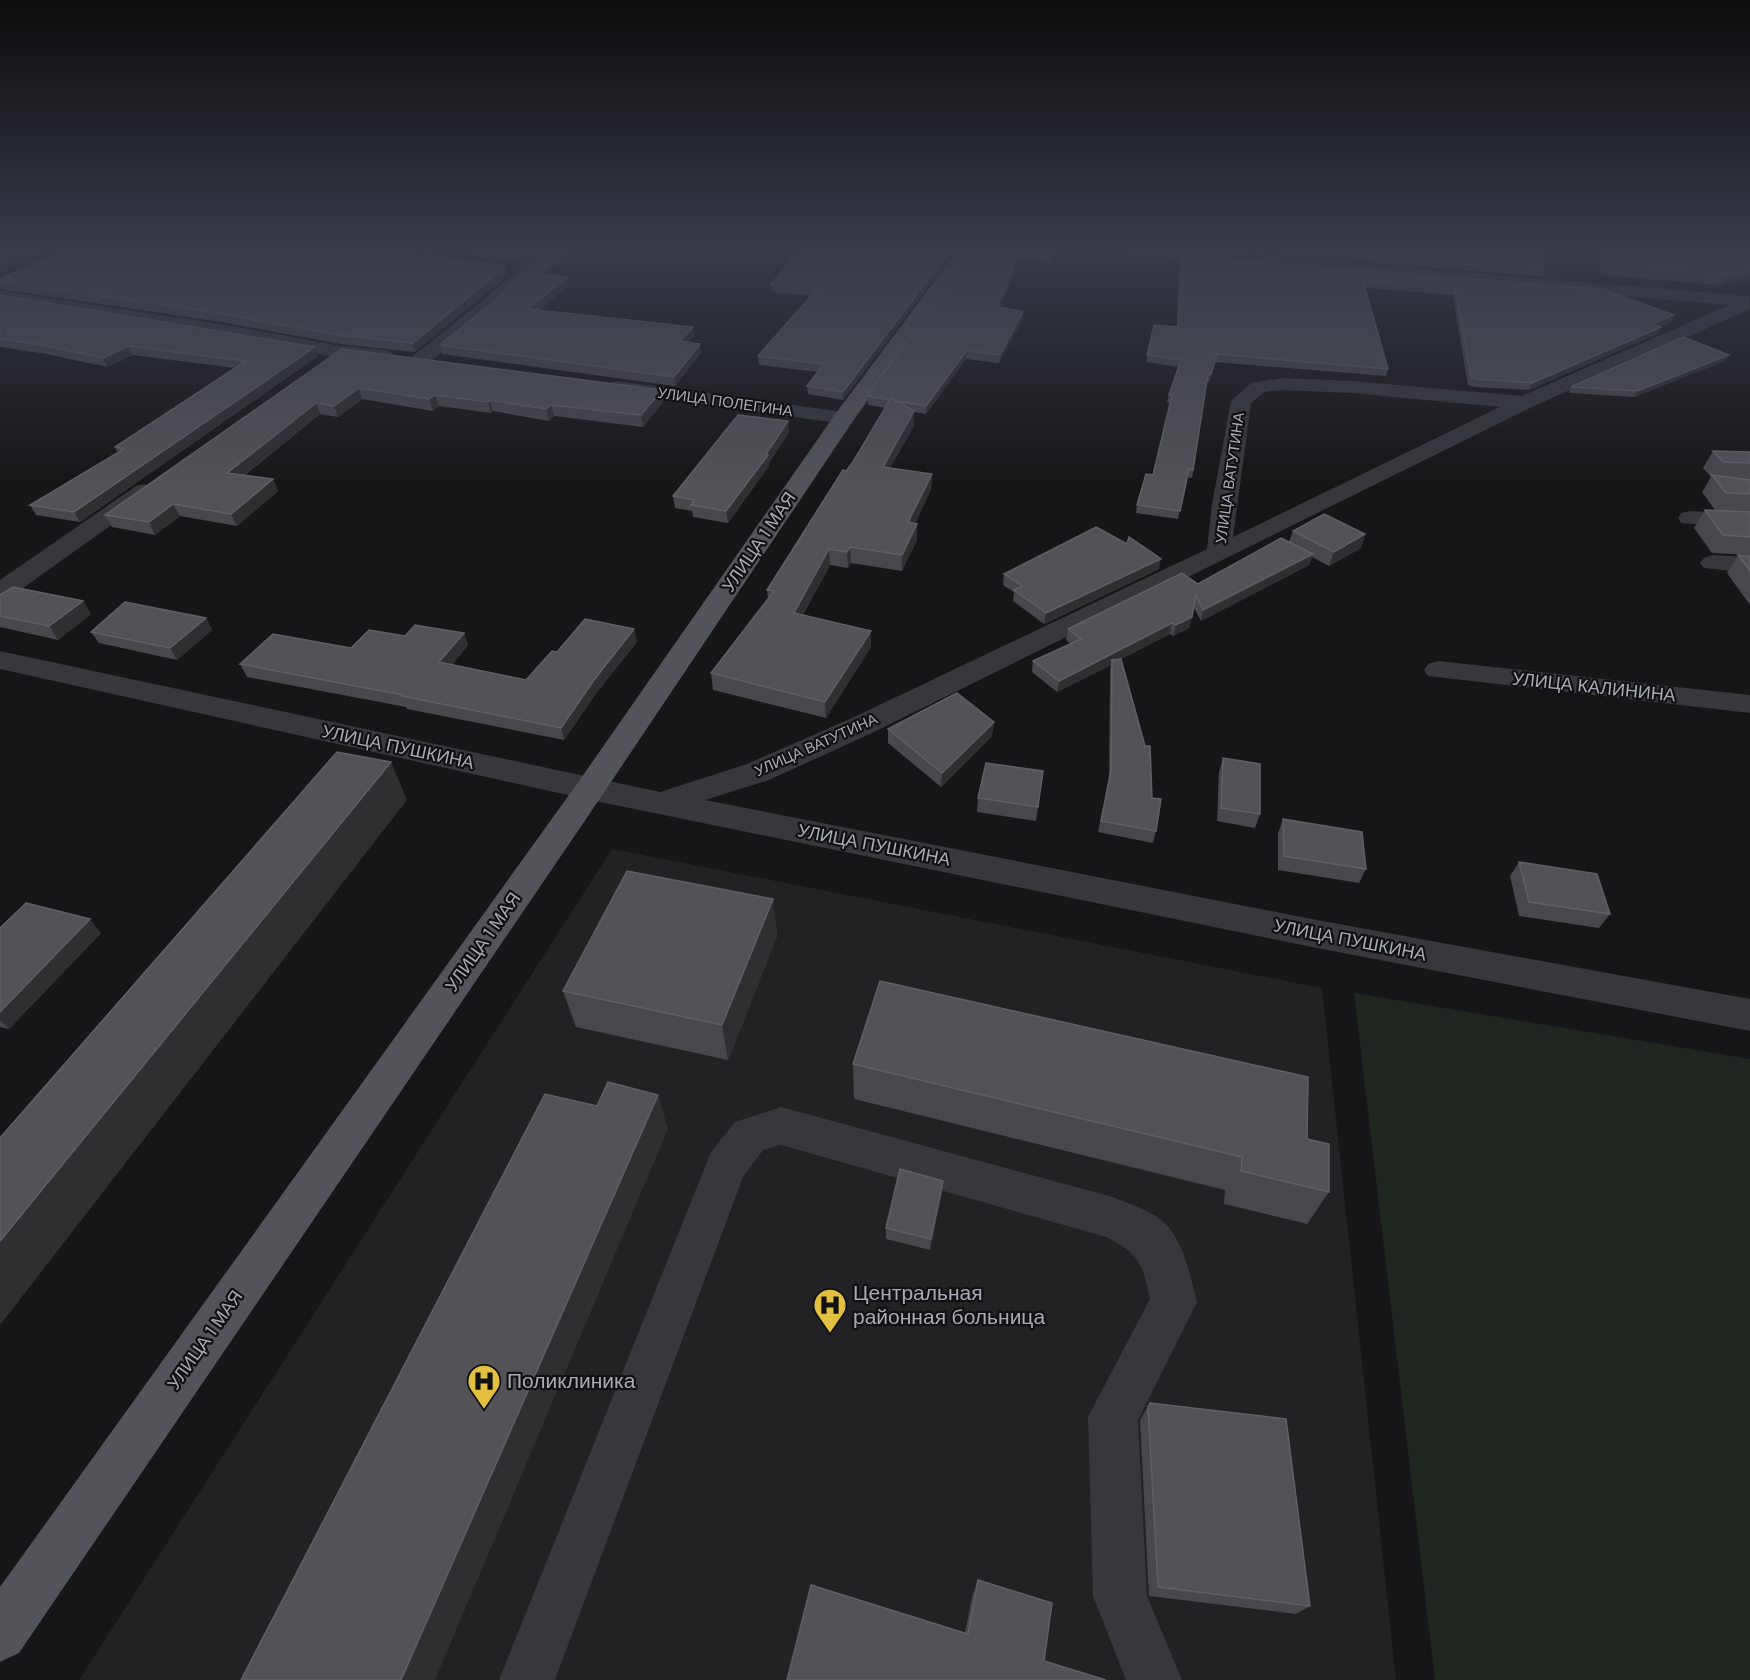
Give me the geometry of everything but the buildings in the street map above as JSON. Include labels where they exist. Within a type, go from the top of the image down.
[{"type":"main road","name":"УЛИЦА 1 МАЯ","points":[[0,1634],[591,789],[844,418],[910,328]]},
{"type":"street","points":[[211,328],[341,352],[444,363]]},
{"type":"street","points":[[420,360],[458,328]]},
{"type":"street","name":"УЛИЦА ВАТУТИНА","points":[[662,802],[758,771],[863,725],[1219,553],[1224,504],[1241,401],[1258,387],[1282,384],[1352,387],[1525,403],[1690,328]]},
{"type":"street","points":[[312,372],[341,352]]},
{"type":"street","name":"УЛИЦА ПОЛЕГИНА","points":[[597,384],[844,418]]},
{"type":"street","points":[[1219,553],[1525,403]]},
{"type":"street","points":[[0,592],[166,475]]},
{"type":"street","points":[[1690,518],[1750,521]]},
{"type":"street","points":[[1713,563],[1750,565]]},
{"type":"street","name":"УЛИЦА ПУШКИНА","points":[[0,660],[591,789],[1317,934],[1750,1015]]},
{"type":"street","name":"УЛИЦА КАЛИНИНА","points":[[1438,670],[1750,704]]},
{"type":"street","points":[[338,766],[362,739]]},
{"type":"street","points":[[527,1680],[726,1166],[750,1134],[781,1126],[1113,1218],[1142,1232],[1164,1260],[1174,1302],[1113,1417],[1120,1596],[1154,1680]]},
{"type":"shaded area","name":"Центральная районная больница","points":[[612,849],[1322,988],[1396,1680],[79,1680]]},
{"type":"shaded area","points":[[1354,993],[1750,1059],[1750,1680],[1435,1680]]},
{"type":"place","name":"Центральная районная больница","points":[[830,1334]]},
{"type":"place","name":"Поликлиника","points":[[484,1410]]}]
